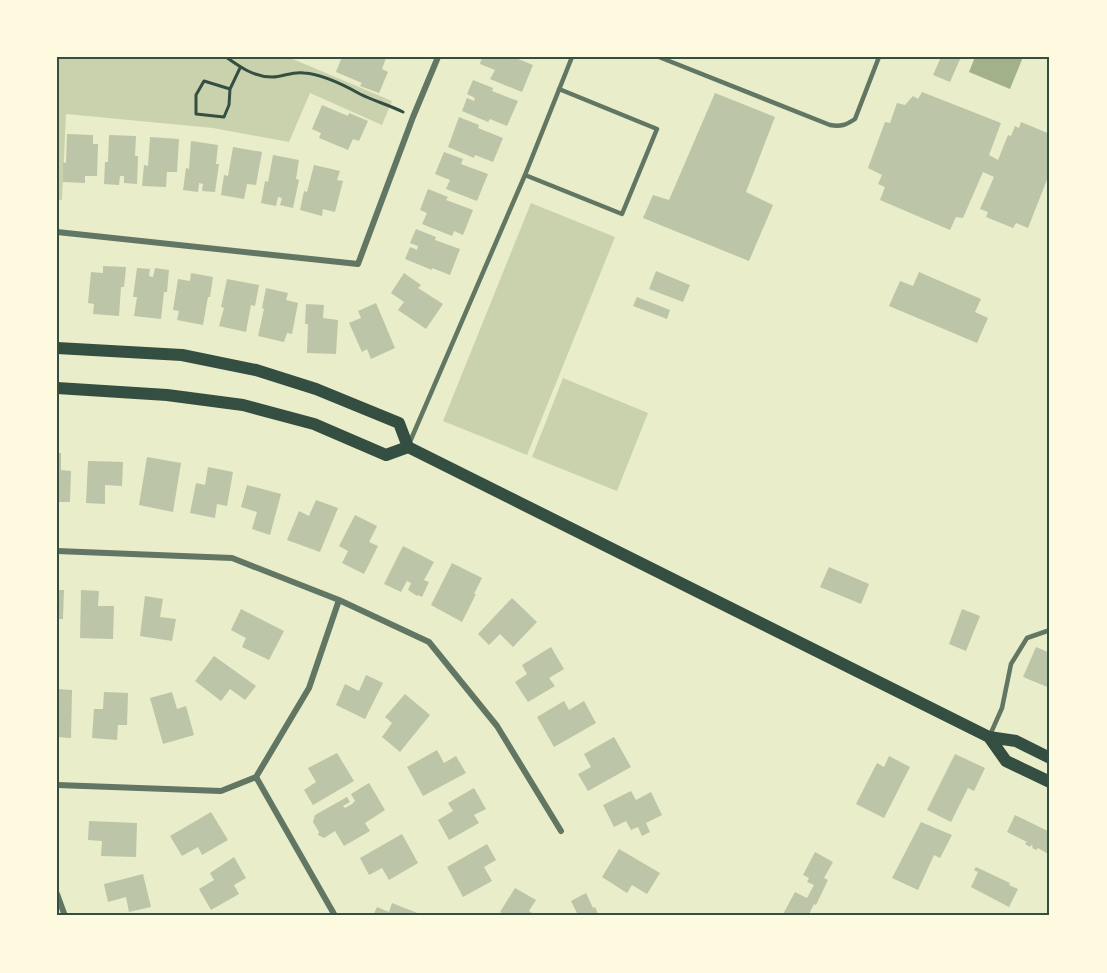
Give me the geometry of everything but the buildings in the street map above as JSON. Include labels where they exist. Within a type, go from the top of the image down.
[{"type":"main road","points":[[57,348],[182,355],[256,370],[316,389],[399,423],[408,447],[989,737],[1016,741],[1050,758]]},
{"type":"main road","points":[[57,388],[166,395],[243,405],[314,424],[386,455],[408,447]]},
{"type":"main road","points":[[989,737],[1006,761],[1050,782]]},
{"type":"street","points":[[57,232],[358,264],[438,57]]},
{"type":"street","points":[[57,551],[232,558],[339,600],[429,642],[497,726],[561,831]]},
{"type":"street","points":[[57,785],[221,790],[256,777],[309,688],[339,600]]},
{"type":"street","points":[[256,777],[334,914]]},
{"type":"street","points":[[57,894],[65,916]]},
{"type":"lane","points":[[408,447],[573,57]]},
{"type":"lane","points":[[659,57],[830,125],[839,126],[855,119],[879,57]]},
{"type":"lane","points":[[525,175],[622,214],[657,129],[559,89]]},
{"type":"lane","points":[[989,737],[1002,708],[1011,664],[1027,638],[1050,630]]},
{"type":"path","points":[[226,57],[240,68],[258,75],[272,77],[304,72],[321,77],[413,117]]},
{"type":"path","points":[[230,89],[204,81],[196,95],[196,114],[224,117],[229,105],[230,89],[240,68]]},
{"type":"shaded area","points":[[57,57],[288,57],[392,101],[382,125],[310,93],[289,142],[213,128],[66,114],[62,200],[57,200]]},
{"type":"shaded area","points":[[975,57],[1023,57],[1010,89],[969,72]]},
{"type":"shaded area","points":[[531,203],[615,237],[527,455],[443,421]]},
{"type":"shaded area","points":[[563,378],[648,413],[617,491],[532,457]]}]
